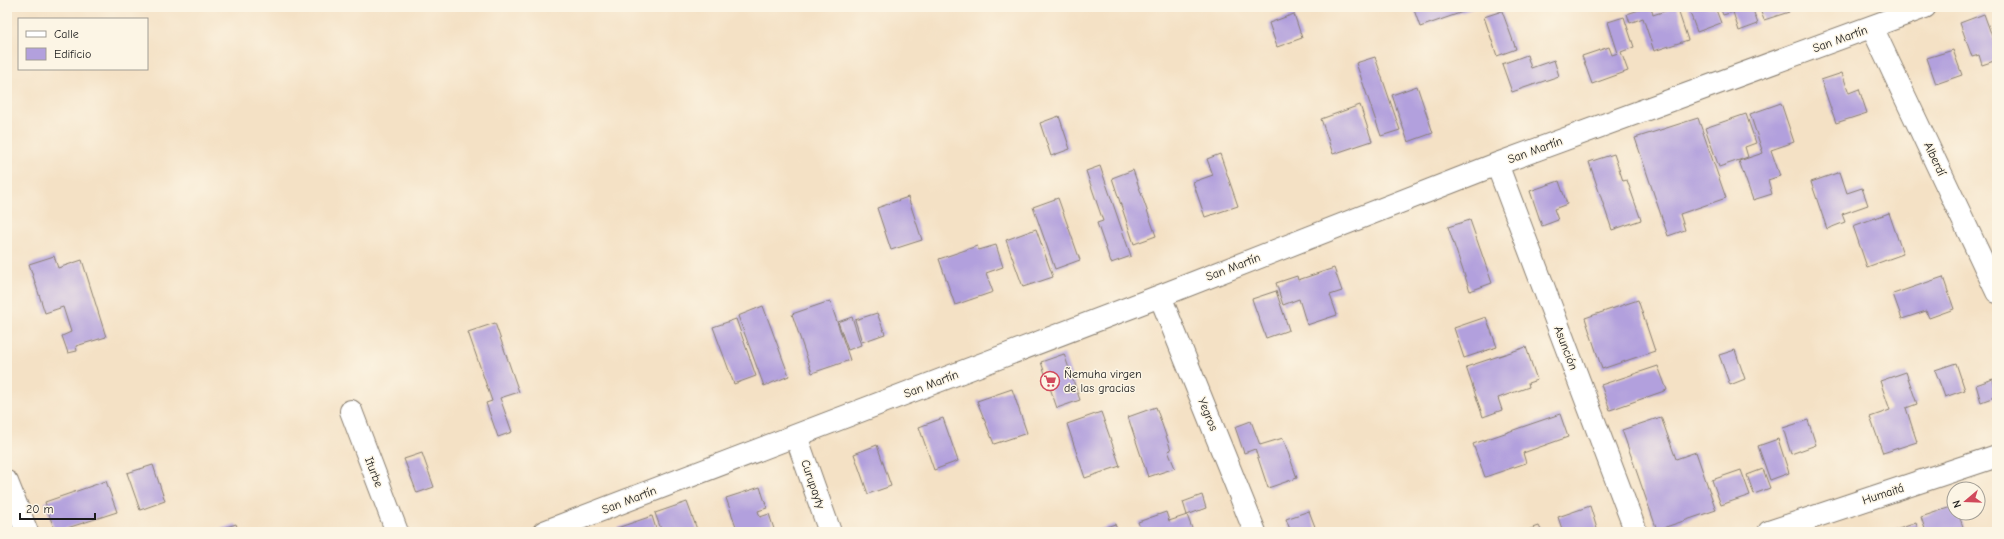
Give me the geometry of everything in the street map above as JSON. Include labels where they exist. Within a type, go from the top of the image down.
[{"type":"street","name":"San Martín","points":[[544,532],[1160,296],[1497,164],[1924,7]]},
{"type":"street","name":"Alberdí","points":[[1872,27],[1997,292]]},
{"type":"street","name":"Asunción","points":[[1497,164],[1636,532]]},
{"type":"street","name":"Yegros","points":[[1160,296],[1255,532]]},
{"type":"street","name":"Iturbe","points":[[351,411],[397,532]]},
{"type":"street","name":"Curupayty","points":[[796,436],[830,532]]},
{"type":"street","name":"Humaitá","points":[[1769,532],[1997,456]]},
{"type":"street","points":[[7,482],[27,532]]},
{"type":"building","points":[[1413,7],[1477,7],[1420,27]]},
{"type":"building","points":[[1651,7],[1653,15],[1677,7],[1688,40],[1654,51],[1643,18],[1630,23],[1627,14]]},
{"type":"building","points":[[1688,7],[1715,7],[1721,23],[1697,32]]},
{"type":"building","points":[[1720,7],[1752,7],[1758,24],[1739,31],[1733,12],[1723,15]]},
{"type":"building","points":[[1759,7],[1787,7],[1789,12],[1764,20]]},
{"type":"building","points":[[1502,11],[1516,49],[1497,56],[1484,17]]},
{"type":"building","points":[[1294,14],[1302,38],[1277,47],[1269,23]]},
{"type":"building","points":[[1984,14],[1997,50],[1997,60],[1982,65],[1979,55],[1972,57],[1960,23]]},
{"type":"building","points":[[1624,17],[1634,47],[1621,52],[1628,71],[1592,84],[1582,56],[1609,47],[1612,55],[1618,53],[1608,22]]},
{"type":"building","points":[[1953,50],[1962,75],[1936,84],[1927,58]]},
{"type":"building","points":[[1527,55],[1531,68],[1554,60],[1559,76],[1512,92],[1502,64]]},
{"type":"building","points":[[1375,57],[1400,130],[1381,136],[1356,63]]},
{"type":"building","points":[[1842,73],[1849,93],[1859,89],[1867,113],[1836,123],[1821,80]]},
{"type":"building","points":[[1417,86],[1433,133],[1408,142],[1392,95]]},
{"type":"building","points":[[1781,103],[1794,142],[1771,150],[1780,176],[1768,180],[1772,194],[1753,200],[1739,161],[1763,153],[1750,114]]},
{"type":"building","points":[[1360,105],[1372,141],[1333,154],[1321,119]]},
{"type":"building","points":[[1746,114],[1756,143],[1745,147],[1748,157],[1719,167],[1705,128]]},
{"type":"building","points":[[1059,116],[1070,149],[1051,156],[1040,123]]},
{"type":"building","points":[[1698,118],[1726,198],[1680,214],[1685,230],[1668,236],[1635,138]]},
{"type":"building","points":[[1220,154],[1238,206],[1205,217],[1193,182],[1213,175],[1207,159]]},
{"type":"building","points":[[1614,154],[1623,181],[1627,180],[1641,220],[1612,230],[1589,162]]},
{"type":"building","points":[[1100,166],[1131,256],[1111,263],[1097,223],[1103,221],[1086,171]]},
{"type":"building","points":[[1133,170],[1156,236],[1134,244],[1112,178]]},
{"type":"building","points":[[1840,172],[1847,193],[1862,188],[1868,205],[1842,214],[1845,222],[1827,229],[1811,182]]},
{"type":"building","points":[[1559,181],[1567,204],[1554,209],[1558,220],[1542,226],[1530,191]]},
{"type":"building","points":[[908,197],[922,240],[891,250],[877,208]]},
{"type":"building","points":[[1058,198],[1080,260],[1055,269],[1033,207]]},
{"type":"building","points":[[1889,213],[1903,254],[1867,267],[1853,226]]},
{"type":"building","points":[[1470,220],[1492,283],[1470,291],[1448,227]]},
{"type":"building","points":[[1036,229],[1053,277],[1023,287],[1006,240]]},
{"type":"building","points":[[996,245],[1003,267],[986,273],[993,292],[955,305],[939,259],[977,246],[979,250]]},
{"type":"building","points":[[54,256],[58,268],[82,260],[106,337],[76,346],[77,351],[68,353],[62,336],[71,332],[63,307],[45,313],[29,264]]},
{"type":"building","points":[[1334,268],[1342,291],[1330,295],[1337,315],[1307,325],[1299,299],[1283,305],[1276,283],[1297,276],[1298,280]]},
{"type":"building","points":[[1943,277],[1954,309],[1929,318],[1926,311],[1902,319],[1893,294]]},
{"type":"building","points":[[1276,291],[1289,330],[1266,338],[1252,299]]},
{"type":"building","points":[[1638,300],[1655,351],[1602,369],[1585,318]]},
{"type":"building","points":[[830,301],[850,360],[812,373],[792,314]]},
{"type":"building","points":[[763,306],[789,376],[764,386],[738,316]]},
{"type":"building","points":[[877,313],[885,334],[862,342],[855,320]]},
{"type":"building","points":[[852,317],[861,345],[848,350],[838,322]]},
{"type":"building","points":[[1486,317],[1497,347],[1464,358],[1454,328]]},
{"type":"building","points":[[736,319],[756,376],[734,384],[713,327]]},
{"type":"building","points":[[495,323],[519,392],[500,398],[512,432],[498,437],[486,403],[492,401],[468,332]]},
{"type":"building","points":[[1526,347],[1537,380],[1528,383],[1529,387],[1498,398],[1502,410],[1483,417],[1466,367]]},
{"type":"building","points":[[1735,350],[1745,379],[1730,385],[1719,355]]},
{"type":"building","points":[[1064,354],[1080,400],[1057,408],[1041,362]]},
{"type":"building","points":[[1956,363],[1965,390],[1945,397],[1935,370]]},
{"type":"building","points":[[1658,366],[1667,390],[1610,410],[1601,385]]},
{"type":"building","points":[[1906,372],[1917,404],[1906,408],[1917,442],[1883,453],[1870,417],[1890,410],[1880,381]]},
{"type":"building","points":[[1993,379],[1997,396],[1981,402],[1976,385]]},
{"type":"building","points":[[1012,389],[1027,433],[994,444],[977,401]]},
{"type":"building","points":[[1156,407],[1171,450],[1168,451],[1175,468],[1148,477],[1128,417]]},
{"type":"building","points":[[1101,412],[1120,466],[1085,478],[1067,424]]},
{"type":"building","points":[[1560,414],[1568,437],[1523,453],[1526,463],[1485,477],[1473,444]]},
{"type":"building","points":[[1661,417],[1676,459],[1696,452],[1716,510],[1657,530],[1622,430]]},
{"type":"building","points":[[943,418],[958,461],[934,470],[919,427]]},
{"type":"building","points":[[1808,420],[1816,445],[1791,454],[1783,428]]},
{"type":"building","points":[[1251,421],[1260,445],[1283,438],[1297,478],[1268,488],[1255,449],[1244,453],[1235,427]]},
{"type":"building","points":[[1778,439],[1789,473],[1770,480],[1758,446]]},
{"type":"building","points":[[877,445],[891,486],[868,494],[854,454]]},
{"type":"building","points":[[422,453],[434,487],[417,493],[404,459]]},
{"type":"building","points":[[153,465],[165,501],[140,510],[127,473]]},
{"type":"building","points":[[1763,469],[1770,488],[1754,494],[1747,475]]},
{"type":"building","points":[[1741,470],[1750,495],[1721,505],[1712,480]]},
{"type":"building","points":[[106,481],[117,512],[55,532],[45,502]]},
{"type":"building","points":[[760,487],[767,508],[758,511],[760,517],[769,514],[775,532],[738,532],[726,498]]},
{"type":"building","points":[[1202,495],[1206,508],[1187,515],[1183,502]]},
{"type":"building","points":[[687,502],[698,532],[662,532],[655,513]]},
{"type":"building","points":[[1590,506],[1598,532],[1563,532],[1558,517]]},
{"type":"building","points":[[1946,509],[1946,521],[1961,521],[1965,532],[1926,532],[1921,517]]},
{"type":"building","points":[[1309,511],[1317,532],[1291,532],[1286,519]]},
{"type":"building","points":[[1166,512],[1169,521],[1187,515],[1193,531],[1137,532],[1141,530],[1138,522]]},
{"type":"building","points":[[652,516],[657,532],[618,532],[617,528]]},
{"type":"building","points":[[1916,523],[1919,532],[1890,532]]},
{"type":"building","points":[[236,524],[239,532],[211,532]]},
{"type":"building","points":[[1115,524],[1118,532],[1092,532]]},
{"type":"building","points":[[1539,526],[1542,532],[1522,532]]},
{"type":"place","name":"Ñemuha virgen de las gracias","points":[[1050,381]]}]
